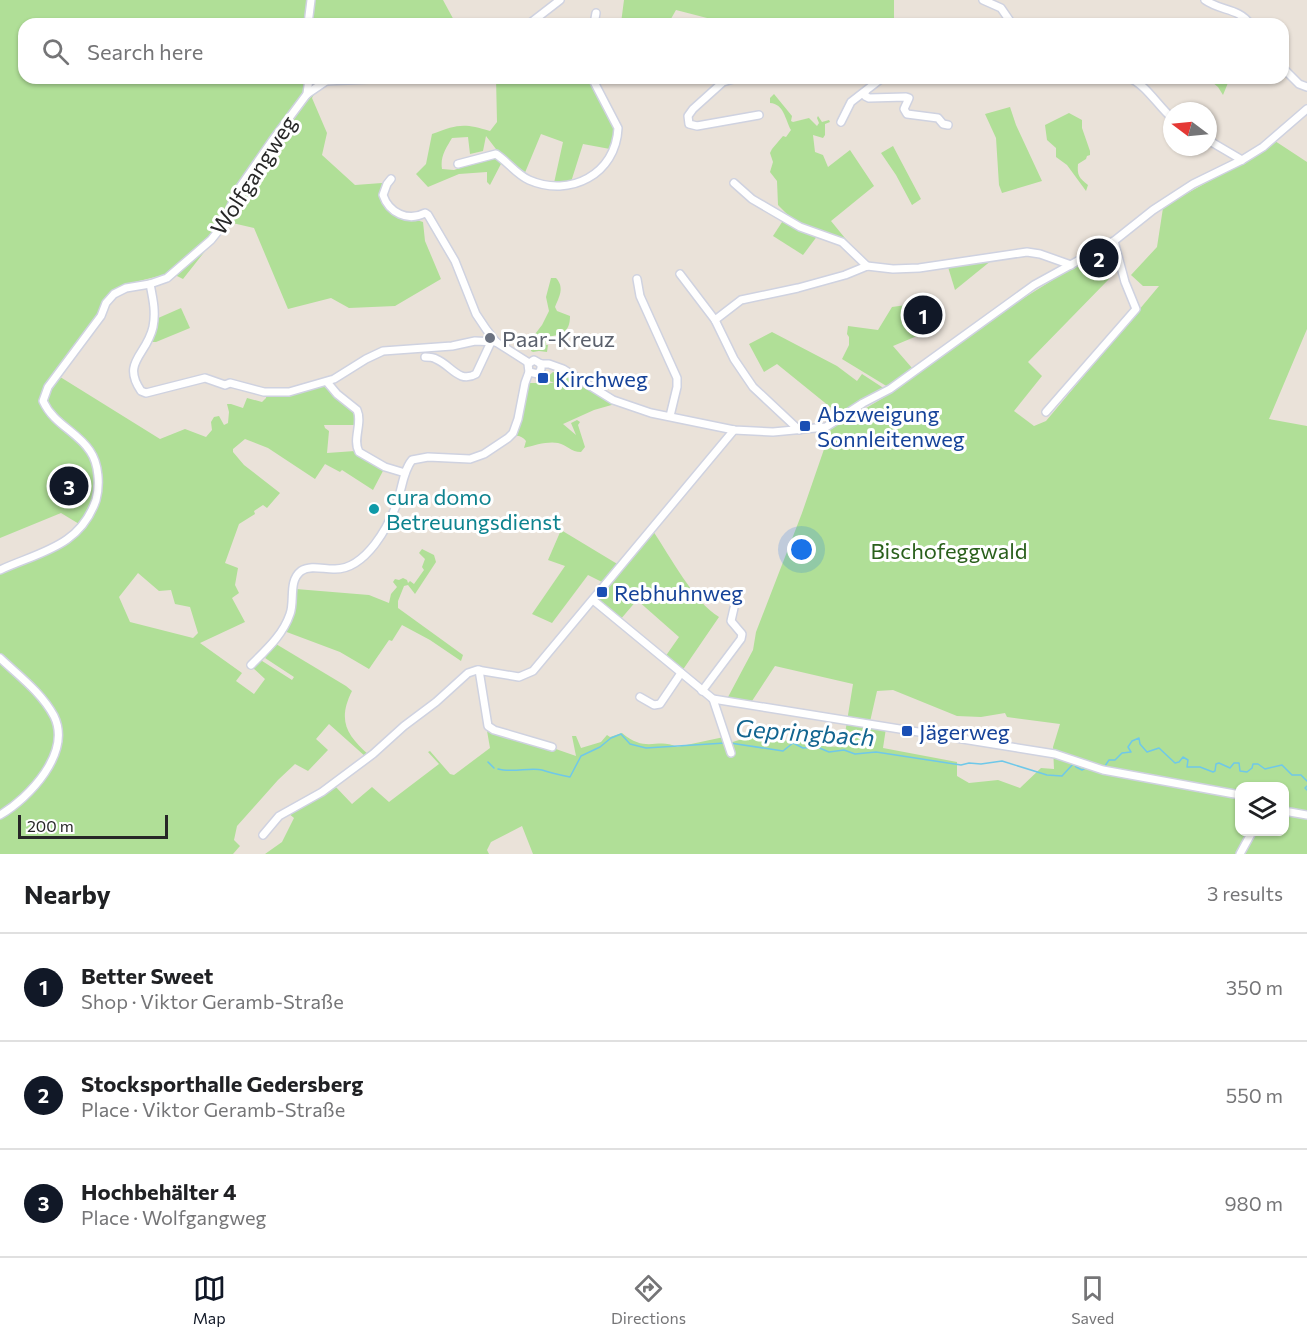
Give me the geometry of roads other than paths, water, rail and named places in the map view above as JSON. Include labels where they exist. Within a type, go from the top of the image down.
[{"type":"street","points":[[309,18],[311,0]]},
{"type":"street","points":[[537,18],[560,0]]},
{"type":"street","points":[[983,0],[1001,8],[1008,18]]},
{"type":"street","points":[[1205,0],[1216,7],[1242,15],[1245,18]]},
{"type":"street","points":[[595,18],[596,13]]},
{"type":"street","points":[[1289,74],[1299,84],[1307,87]]},
{"type":"street","points":[[307,94],[308,84]]},
{"type":"street","points":[[307,94],[322,84]]},
{"type":"street","points":[[458,164],[496,154],[520,174],[542,184],[568,184],[591,177],[608,161],[618,130],[595,84]]},
{"type":"street","points":[[721,84],[693,109],[688,116],[689,124],[697,126],[759,115]]},
{"type":"street","points":[[841,122],[851,102],[875,84]]},
{"type":"street","points":[[1140,84],[1163,110]]},
{"type":"street","points":[[865,92],[865,96],[869,98],[908,98],[904,109],[908,114],[938,118],[943,124],[948,125]]},
{"type":"street","name":"Wolfgangweg","points":[[0,570],[51,550],[65,541],[86,522],[99,490],[90,451],[55,420],[43,401],[45,394],[101,316],[109,298],[126,288],[150,284],[167,278],[178,271],[217,232],[238,190],[307,94]]},
{"type":"street","points":[[150,284],[154,312],[152,329],[132,367],[133,377],[141,391],[146,393],[205,378],[225,385],[230,383],[264,392],[283,393],[327,382],[383,351],[493,342],[530,362],[537,361],[563,369],[621,404],[734,430],[773,432],[826,428],[863,403],[890,389],[1014,298],[1114,241],[1179,192],[1242,160],[1266,144],[1307,109]]},
{"type":"street","points":[[1217,145],[1242,160]]},
{"type":"street","points":[[391,179],[382,195],[386,203],[393,211],[412,218],[425,213],[428,215],[455,261],[477,314],[493,342]]},
{"type":"street","points":[[734,183],[752,199],[800,227],[842,242],[867,266]]},
{"type":"street","points":[[1046,412],[1136,309],[1125,282],[1114,241]]},
{"type":"street","points":[[715,320],[741,300],[825,281],[867,266],[893,269],[919,268],[1027,252],[1071,265]]},
{"type":"street","points":[[680,274],[715,320],[734,359],[753,387],[799,430]]},
{"type":"street","points":[[637,279],[640,296],[677,378],[670,416]]},
{"type":"street","points":[[425,357],[436,358],[461,376],[472,377],[477,374],[493,342]]},
{"type":"street","points":[[251,665],[274,642],[287,622],[292,609],[294,582],[300,572],[308,568],[344,568],[365,556],[375,544],[394,510],[410,462],[416,458],[428,457],[470,459],[484,454],[508,438],[516,426],[523,389],[529,372],[527,367],[530,362]]},
{"type":"street","points":[[529,372],[538,374],[541,364]]},
{"type":"street","points":[[327,382],[359,414],[357,450],[385,467],[405,473]]},
{"type":"street","points":[[263,835],[279,816],[322,792],[373,754],[472,670],[515,678],[530,674],[734,430]]},
{"type":"street","points":[[594,600],[713,699],[1055,754],[1088,766],[1235,794]]},
{"type":"street","points":[[702,691],[741,639],[742,634],[730,621],[734,608]]},
{"type":"street","points":[[0,658],[42,697],[57,725],[57,737],[50,767],[42,778],[17,803],[0,815]]},
{"type":"street","points":[[479,670],[488,726],[494,730],[552,747]]},
{"type":"street","points":[[640,697],[658,705],[681,673]]},
{"type":"street","points":[[713,699],[729,747]]},
{"type":"street","points":[[1289,812],[1307,815]]},
{"type":"street","points":[[1240,854],[1249,836]]},
{"type":"waterway","name":"Gepringbach","points":[[498,769],[538,769],[570,777],[581,756],[621,734],[630,744],[646,748],[725,743]]},
{"type":"waterway","name":"Gepringbach","points":[[1100,766],[1105,766],[1109,760],[1115,760],[1122,753],[1131,752],[1128,747],[1132,741],[1139,738],[1140,744],[1147,752],[1159,748],[1175,763],[1183,757],[1188,760],[1187,767],[1200,767],[1213,772],[1216,764],[1230,768],[1234,763],[1239,763],[1240,771],[1247,772],[1253,764],[1258,764],[1265,769],[1282,765],[1292,775],[1301,775],[1307,781]]},
{"type":"waterway","name":"Gepringbach","points":[[730,743],[783,751],[793,743],[803,748],[817,747],[829,752],[844,750],[855,754],[876,752],[961,765],[1002,761],[1047,775],[1062,776],[1074,763],[1082,770],[1087,767]]},
{"type":"waterway","name":"Gepringbach","points":[[488,762],[494,768]]},
{"type":"waterway","name":"Gepringbach","points":[[1307,786],[1305,788],[1307,790]]},
{"type":"place","name":"Stocksporthalle Gedersberg","points":[[1099,258]]},
{"type":"place","name":"Better Sweet","points":[[923,315]]},
{"type":"place","name":"Paar-Kreuz","points":[[490,338]]},
{"type":"place","name":"Kirchweg","points":[[543,378]]},
{"type":"place","name":"Abzweigung Sonnleitenweg","points":[[805,426]]},
{"type":"place","name":"Hochbehälter 4","points":[[69,486]]},
{"type":"place","name":"cura domo Betreuungsdienst","points":[[374,509]]},
{"type":"place","name":"Rebhuhnweg","points":[[602,592]]},
{"type":"place","name":"Jägerweg","points":[[907,731]]},
{"type":"park label","name":"Bischofeggwald","points":[[949,550]]}]
